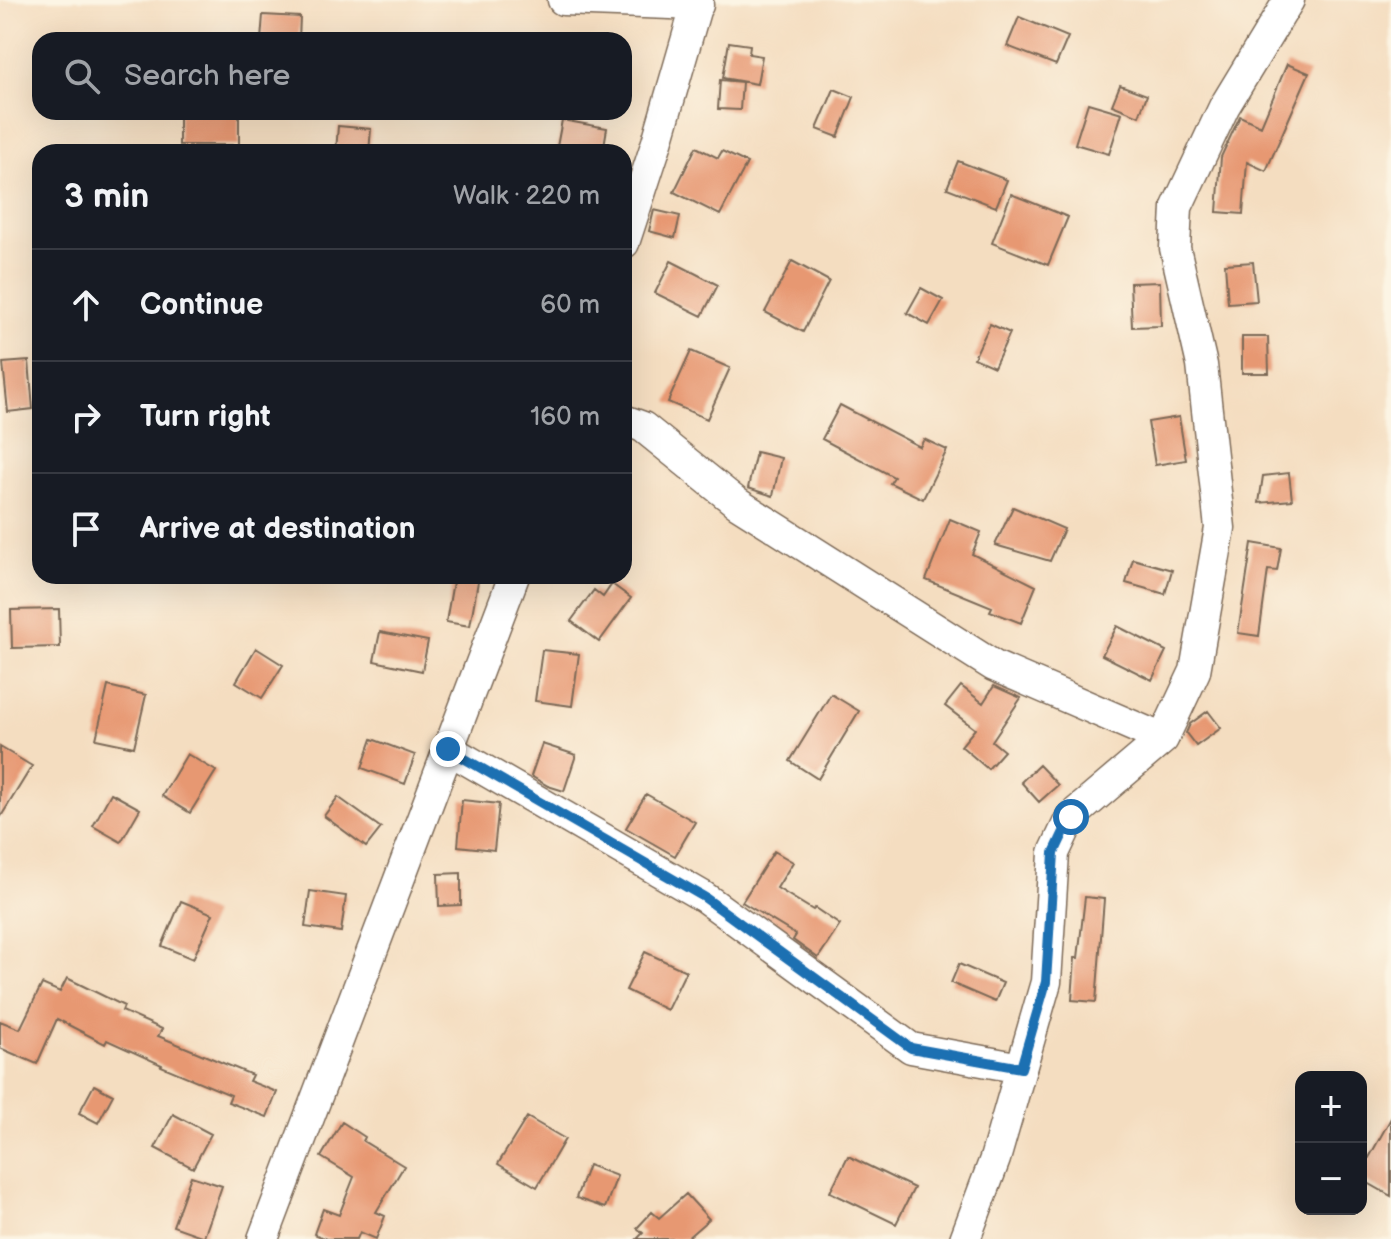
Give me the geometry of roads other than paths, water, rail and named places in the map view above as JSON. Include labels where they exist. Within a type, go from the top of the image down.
[{"type":"street","points":[[563,0],[698,2],[632,217]]},
{"type":"street","points":[[965,1239],[995,1159],[1046,982],[1054,853],[1071,817],[1163,739],[1195,671],[1220,528],[1202,365],[1175,248],[1177,207],[1224,107],[1289,0]]},
{"type":"street","points":[[632,423],[643,427],[737,503],[994,666],[1163,739]]},
{"type":"street","points":[[263,1239],[511,584]]},
{"type":"street","points":[[448,749],[704,897],[911,1048],[1021,1068]]}]
